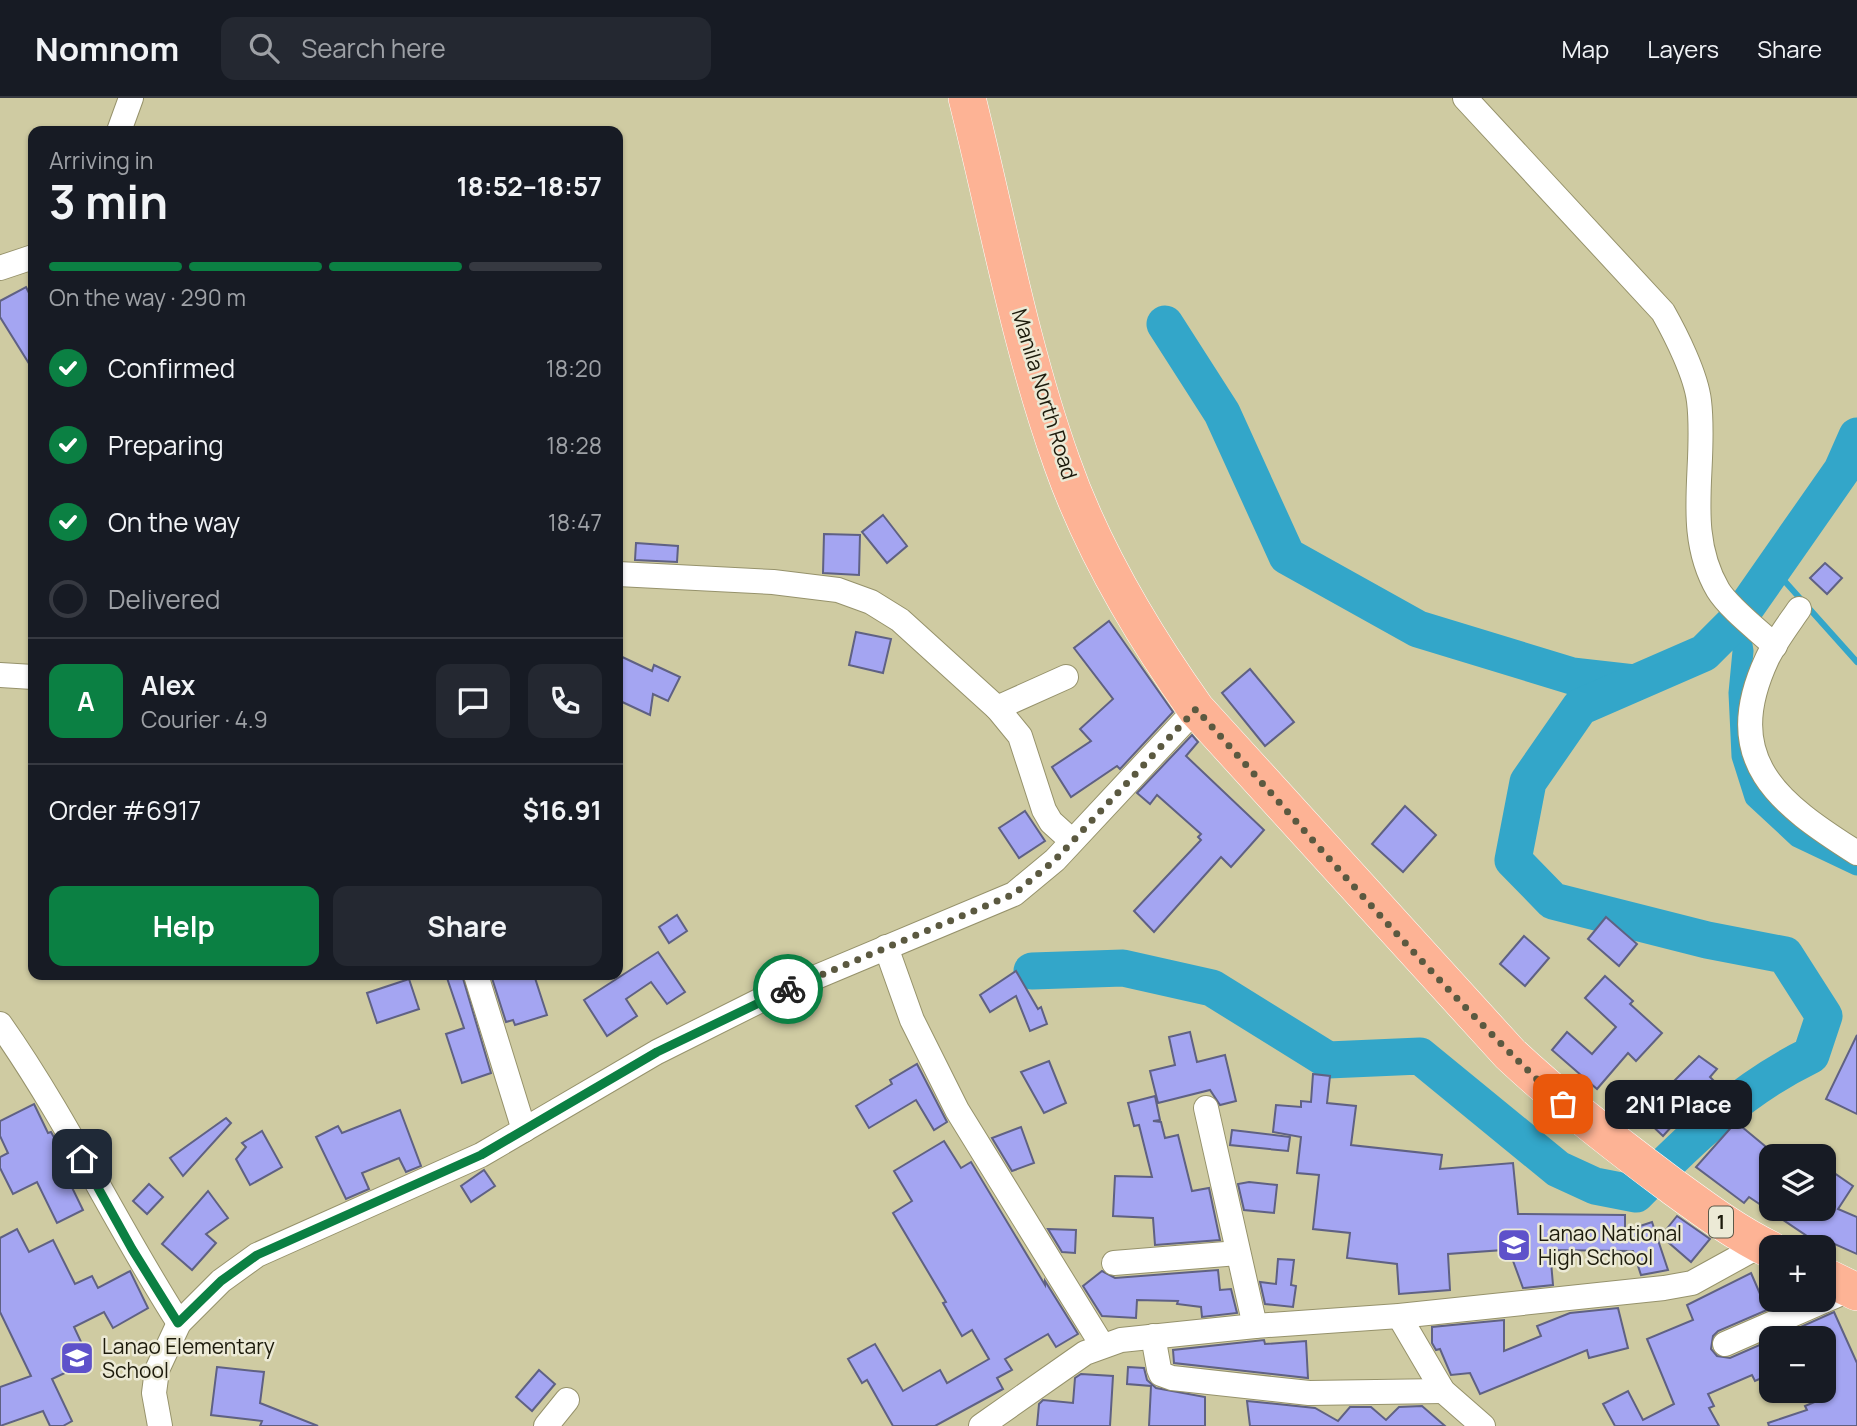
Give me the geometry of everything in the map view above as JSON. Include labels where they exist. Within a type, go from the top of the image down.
[{"type":"highway","name":"Manila North Road","points":[[967,98],[1034,374],[1062,463],[1099,551],[1155,651],[1196,709],[1510,1054],[1563,1104],[1714,1217],[1759,1244]]},
{"type":"street","points":[[121,126],[131,98]]},
{"type":"street","points":[[1465,98],[1664,312],[1674,330],[1699,398],[1697,502],[1701,548],[1719,592],[1775,646]]},
{"type":"street","points":[[0,268],[28,259]]},
{"type":"street","points":[[623,574],[687,576],[838,590],[871,602],[900,621],[997,708],[1020,736],[1051,822],[1072,841]]},
{"type":"street","points":[[1799,609],[1775,646],[1753,701],[1748,727],[1756,757],[1772,789],[1814,825],[1857,853]]},
{"type":"street","points":[[0,675],[28,677]]},
{"type":"street","points":[[997,708],[1066,677]]},
{"type":"street","points":[[160,1426],[154,1393],[157,1370],[178,1323],[221,1281],[257,1255],[481,1155],[657,1052],[759,1001],[1014,894],[1033,880],[1072,841],[1196,709]]},
{"type":"street","points":[[886,947],[912,1020],[957,1110],[1102,1345]]},
{"type":"street","points":[[478,980],[524,1130]]},
{"type":"street","points":[[0,1024],[46,1095],[132,1249],[178,1323]]},
{"type":"street","points":[[1206,1108],[1255,1326]]},
{"type":"street","points":[[981,1426],[1066,1366],[1102,1345],[1153,1336],[1399,1316],[1692,1283],[1759,1251]]},
{"type":"street","points":[[1114,1263],[1238,1253]]},
{"type":"street","points":[[1725,1344],[1844,1286]]},
{"type":"street","points":[[1399,1316],[1443,1391],[1483,1426]]},
{"type":"street","points":[[1153,1336],[1161,1374],[1172,1378],[1309,1393],[1443,1391]]},
{"type":"street","points":[[546,1426],[568,1400]]},
{"type":"building","points":[[26,287],[28,291],[28,362],[0,317],[0,301]]},
{"type":"building","points":[[883,515],[907,546],[887,563],[862,532]]},
{"type":"building","points":[[824,534],[860,535],[859,575],[823,573]]},
{"type":"building","points":[[636,543],[678,546],[677,562],[635,560]]},
{"type":"building","points":[[1825,563],[1842,578],[1827,594],[1810,578]]},
{"type":"building","points":[[1109,621],[1173,712],[1120,769],[1117,766],[1071,797],[1052,767],[1091,741],[1080,729],[1113,699],[1074,648]]},
{"type":"building","points":[[856,632],[891,639],[883,673],[849,665]]},
{"type":"building","points":[[623,657],[652,671],[654,665],[680,677],[668,701],[653,694],[650,715],[623,702]]},
{"type":"building","points":[[1250,669],[1294,722],[1265,746],[1222,693]]},
{"type":"building","points":[[1192,735],[1198,742],[1186,756],[1264,830],[1231,867],[1221,857],[1154,932],[1134,911],[1201,840],[1198,837],[1201,834],[1157,795],[1150,804],[1137,793]]},
{"type":"building","points":[[1405,806],[1436,835],[1403,872],[1372,844]]},
{"type":"building","points":[[1025,811],[1045,841],[1019,858],[999,828]]},
{"type":"building","points":[[677,915],[687,931],[669,943],[659,927]]},
{"type":"building","points":[[1606,917],[1637,944],[1619,966],[1588,939]]},
{"type":"building","points":[[1524,936],[1549,958],[1525,986],[1500,964]]},
{"type":"building","points":[[658,952],[685,992],[667,1004],[651,982],[626,999],[637,1016],[607,1036],[584,1000],[615,980],[623,980],[623,975]]},
{"type":"building","points":[[1016,971],[1038,1009],[1041,1007],[1047,1024],[1030,1031],[1016,996],[990,1012],[980,995]]},
{"type":"building","points":[[1605,976],[1633,1001],[1630,1004],[1662,1033],[1636,1061],[1628,1053],[1597,1089],[1552,1050],[1567,1032],[1592,1054],[1616,1027],[1585,998]]},
{"type":"building","points":[[409,980],[419,1009],[377,1023],[367,993]]},
{"type":"building","points":[[448,980],[463,980],[491,1073],[462,1083],[446,1034],[464,1028]]},
{"type":"building","points":[[493,980],[536,980],[547,1015],[515,1025],[513,1020],[506,1022]]},
{"type":"building","points":[[1190,1032],[1197,1062],[1225,1055],[1236,1101],[1220,1105],[1210,1090],[1158,1103],[1150,1071],[1175,1065],[1169,1037]]},
{"type":"building","points":[[1857,1035],[1857,1114],[1826,1099]]},
{"type":"building","points":[[1699,1056],[1717,1069],[1710,1077],[1718,1085],[1687,1119],[1682,1115],[1663,1136],[1644,1118],[1663,1098],[1660,1095]]},
{"type":"building","points":[[1049,1061],[1066,1103],[1044,1113],[1021,1072]]},
{"type":"building","points":[[917,1064],[947,1122],[934,1130],[916,1100],[869,1128],[856,1106],[892,1084],[890,1080]]},
{"type":"building","points":[[1313,1074],[1330,1076],[1327,1103],[1356,1106],[1351,1145],[1442,1155],[1440,1169],[1513,1163],[1518,1214],[1625,1215],[1625,1231],[1652,1222],[1668,1270],[1641,1275],[1633,1251],[1550,1250],[1553,1285],[1523,1288],[1502,1231],[1503,1250],[1448,1254],[1450,1290],[1399,1294],[1397,1264],[1347,1258],[1350,1233],[1313,1229],[1319,1175],[1297,1173],[1301,1137],[1273,1132],[1276,1105],[1301,1107],[1301,1101],[1311,1102]]},
{"type":"building","points":[[1155,1096],[1160,1120],[1153,1121],[1161,1122],[1165,1138],[1178,1135],[1192,1191],[1209,1188],[1220,1240],[1155,1245],[1153,1218],[1113,1216],[1115,1176],[1152,1177],[1139,1125],[1134,1126],[1128,1103]]},
{"type":"building","points":[[34,1104],[48,1133],[51,1132],[70,1166],[63,1169],[83,1210],[57,1223],[37,1182],[13,1194],[0,1168],[0,1157],[8,1153],[0,1136],[0,1121]]},
{"type":"building","points":[[400,1110],[421,1166],[406,1172],[399,1158],[362,1173],[369,1189],[346,1199],[316,1137],[338,1126],[342,1133]]},
{"type":"building","points":[[226,1118],[231,1123],[183,1176],[170,1158]]},
{"type":"building","points":[[1736,1122],[1763,1144],[1759,1144],[1759,1204],[1749,1197],[1744,1203],[1696,1167]]},
{"type":"building","points":[[1021,1127],[1034,1163],[1012,1171],[992,1138]]},
{"type":"building","points":[[1232,1130],[1290,1137],[1288,1151],[1230,1145]]},
{"type":"building","points":[[262,1131],[282,1167],[250,1185],[236,1159],[246,1147],[242,1143]]},
{"type":"building","points":[[944,1141],[961,1168],[971,1162],[1045,1285],[1045,1281],[1078,1334],[1056,1347],[1048,1334],[1005,1359],[1012,1370],[997,1378],[1003,1389],[935,1426],[893,1426],[867,1380],[862,1383],[848,1359],[875,1344],[903,1391],[940,1370],[947,1383],[989,1359],[972,1330],[962,1336],[943,1303],[946,1302],[893,1213],[912,1201],[894,1171]]},
{"type":"building","points":[[484,1170],[495,1186],[471,1202],[461,1186]]},
{"type":"building","points":[[1836,1174],[1853,1186],[1838,1209],[1857,1217],[1857,1254],[1836,1245],[1836,1235],[1806,1235],[1785,1221],[1836,1221]]},
{"type":"building","points":[[1249,1182],[1277,1185],[1274,1213],[1244,1210],[1238,1184]]},
{"type":"building","points":[[149,1184],[163,1197],[147,1214],[133,1201]]},
{"type":"building","points":[[208,1191],[228,1218],[206,1234],[216,1243],[192,1270],[162,1244]]},
{"type":"building","points":[[1677,1216],[1710,1239],[1691,1262],[1661,1236]]},
{"type":"building","points":[[17,1229],[29,1252],[53,1240],[75,1284],[92,1276],[98,1288],[130,1271],[148,1308],[113,1328],[104,1312],[74,1327],[90,1361],[52,1379],[72,1421],[63,1426],[50,1426],[43,1411],[0,1426],[0,1387],[31,1376],[0,1312],[0,1238]]},
{"type":"building","points":[[1048,1229],[1076,1230],[1075,1253],[1062,1252]]},
{"type":"building","points":[[1278,1259],[1294,1260],[1291,1285],[1296,1286],[1293,1307],[1265,1304],[1260,1282],[1276,1284]]},
{"type":"building","points":[[1218,1270],[1220,1290],[1231,1289],[1237,1313],[1202,1317],[1201,1307],[1177,1304],[1178,1301],[1137,1300],[1136,1318],[1102,1316],[1083,1286],[1102,1271],[1115,1278]]},
{"type":"building","points":[[1751,1273],[1759,1292],[1759,1312],[1762,1312],[1718,1331],[1713,1336],[1711,1349],[1717,1356],[1730,1358],[1759,1345],[1759,1379],[1755,1381],[1752,1375],[1708,1394],[1714,1406],[1709,1408],[1719,1426],[1615,1426],[1603,1404],[1628,1391],[1643,1420],[1674,1404],[1647,1339],[1693,1320],[1687,1305]]},
{"type":"building","points":[[1618,1308],[1628,1348],[1589,1358],[1587,1350],[1480,1394],[1470,1373],[1451,1375],[1440,1349],[1436,1350],[1432,1343],[1432,1327],[1504,1320],[1504,1351],[1541,1336],[1537,1326],[1570,1313]]},
{"type":"building","points":[[1834,1312],[1857,1363],[1857,1426],[1769,1426],[1768,1423],[1807,1410],[1805,1406],[1812,1403],[1836,1403],[1836,1326],[1803,1326]]},
{"type":"building","points":[[1264,1340],[1265,1344],[1306,1341],[1308,1378],[1174,1363],[1173,1350]]},
{"type":"building","points":[[217,1367],[264,1372],[260,1403],[318,1426],[260,1426],[262,1421],[211,1415]]},
{"type":"building","points":[[1128,1367],[1144,1368],[1147,1380],[1156,1388],[1205,1397],[1205,1426],[1149,1426],[1151,1386],[1127,1384]]},
{"type":"building","points":[[539,1370],[555,1384],[532,1411],[516,1397]]},
{"type":"building","points":[[1081,1374],[1113,1376],[1110,1426],[1037,1426],[1039,1404],[1043,1400],[1073,1403],[1075,1378]]},
{"type":"building","points":[[1247,1401],[1315,1408],[1338,1421],[1350,1407],[1371,1407],[1386,1420],[1399,1407],[1422,1406],[1445,1426],[1250,1426]]},
{"type":"waterway","points":[[1165,324],[1222,413],[1287,556],[1418,629],[1572,676],[1634,683]]},
{"type":"waterway","points":[[1032,971],[1123,968],[1212,988],[1328,1060],[1420,1056],[1558,1169],[1595,1186],[1636,1194],[1717,1117],[1762,1083],[1811,1055],[1824,1016],[1785,955],[1707,940],[1553,901],[1513,860],[1528,782],[1580,707],[1704,653],[1738,619],[1842,470],[1857,436]]},
{"type":"waterway","points":[[1772,567],[1857,662]]},
{"type":"waterway","points":[[1738,619],[1743,651],[1739,693],[1742,756],[1755,797],[1798,837],[1857,865]]},
{"type":"way so far","points":[[788,989],[1014,894],[1055,860],[1196,709],[1510,1054],[1563,1104]]},
{"type":"place","name":"2N1 Place","points":[[1563,1104]]},
{"type":"place","name":"Lanao National High School","points":[[1514,1245]]},
{"type":"place","name":"Lanao Elementary School","points":[[77,1358]]},
{"type":"route","points":[[82,1159],[132,1249],[178,1323],[221,1281],[257,1255],[481,1155],[657,1052],[788,989]]}]
